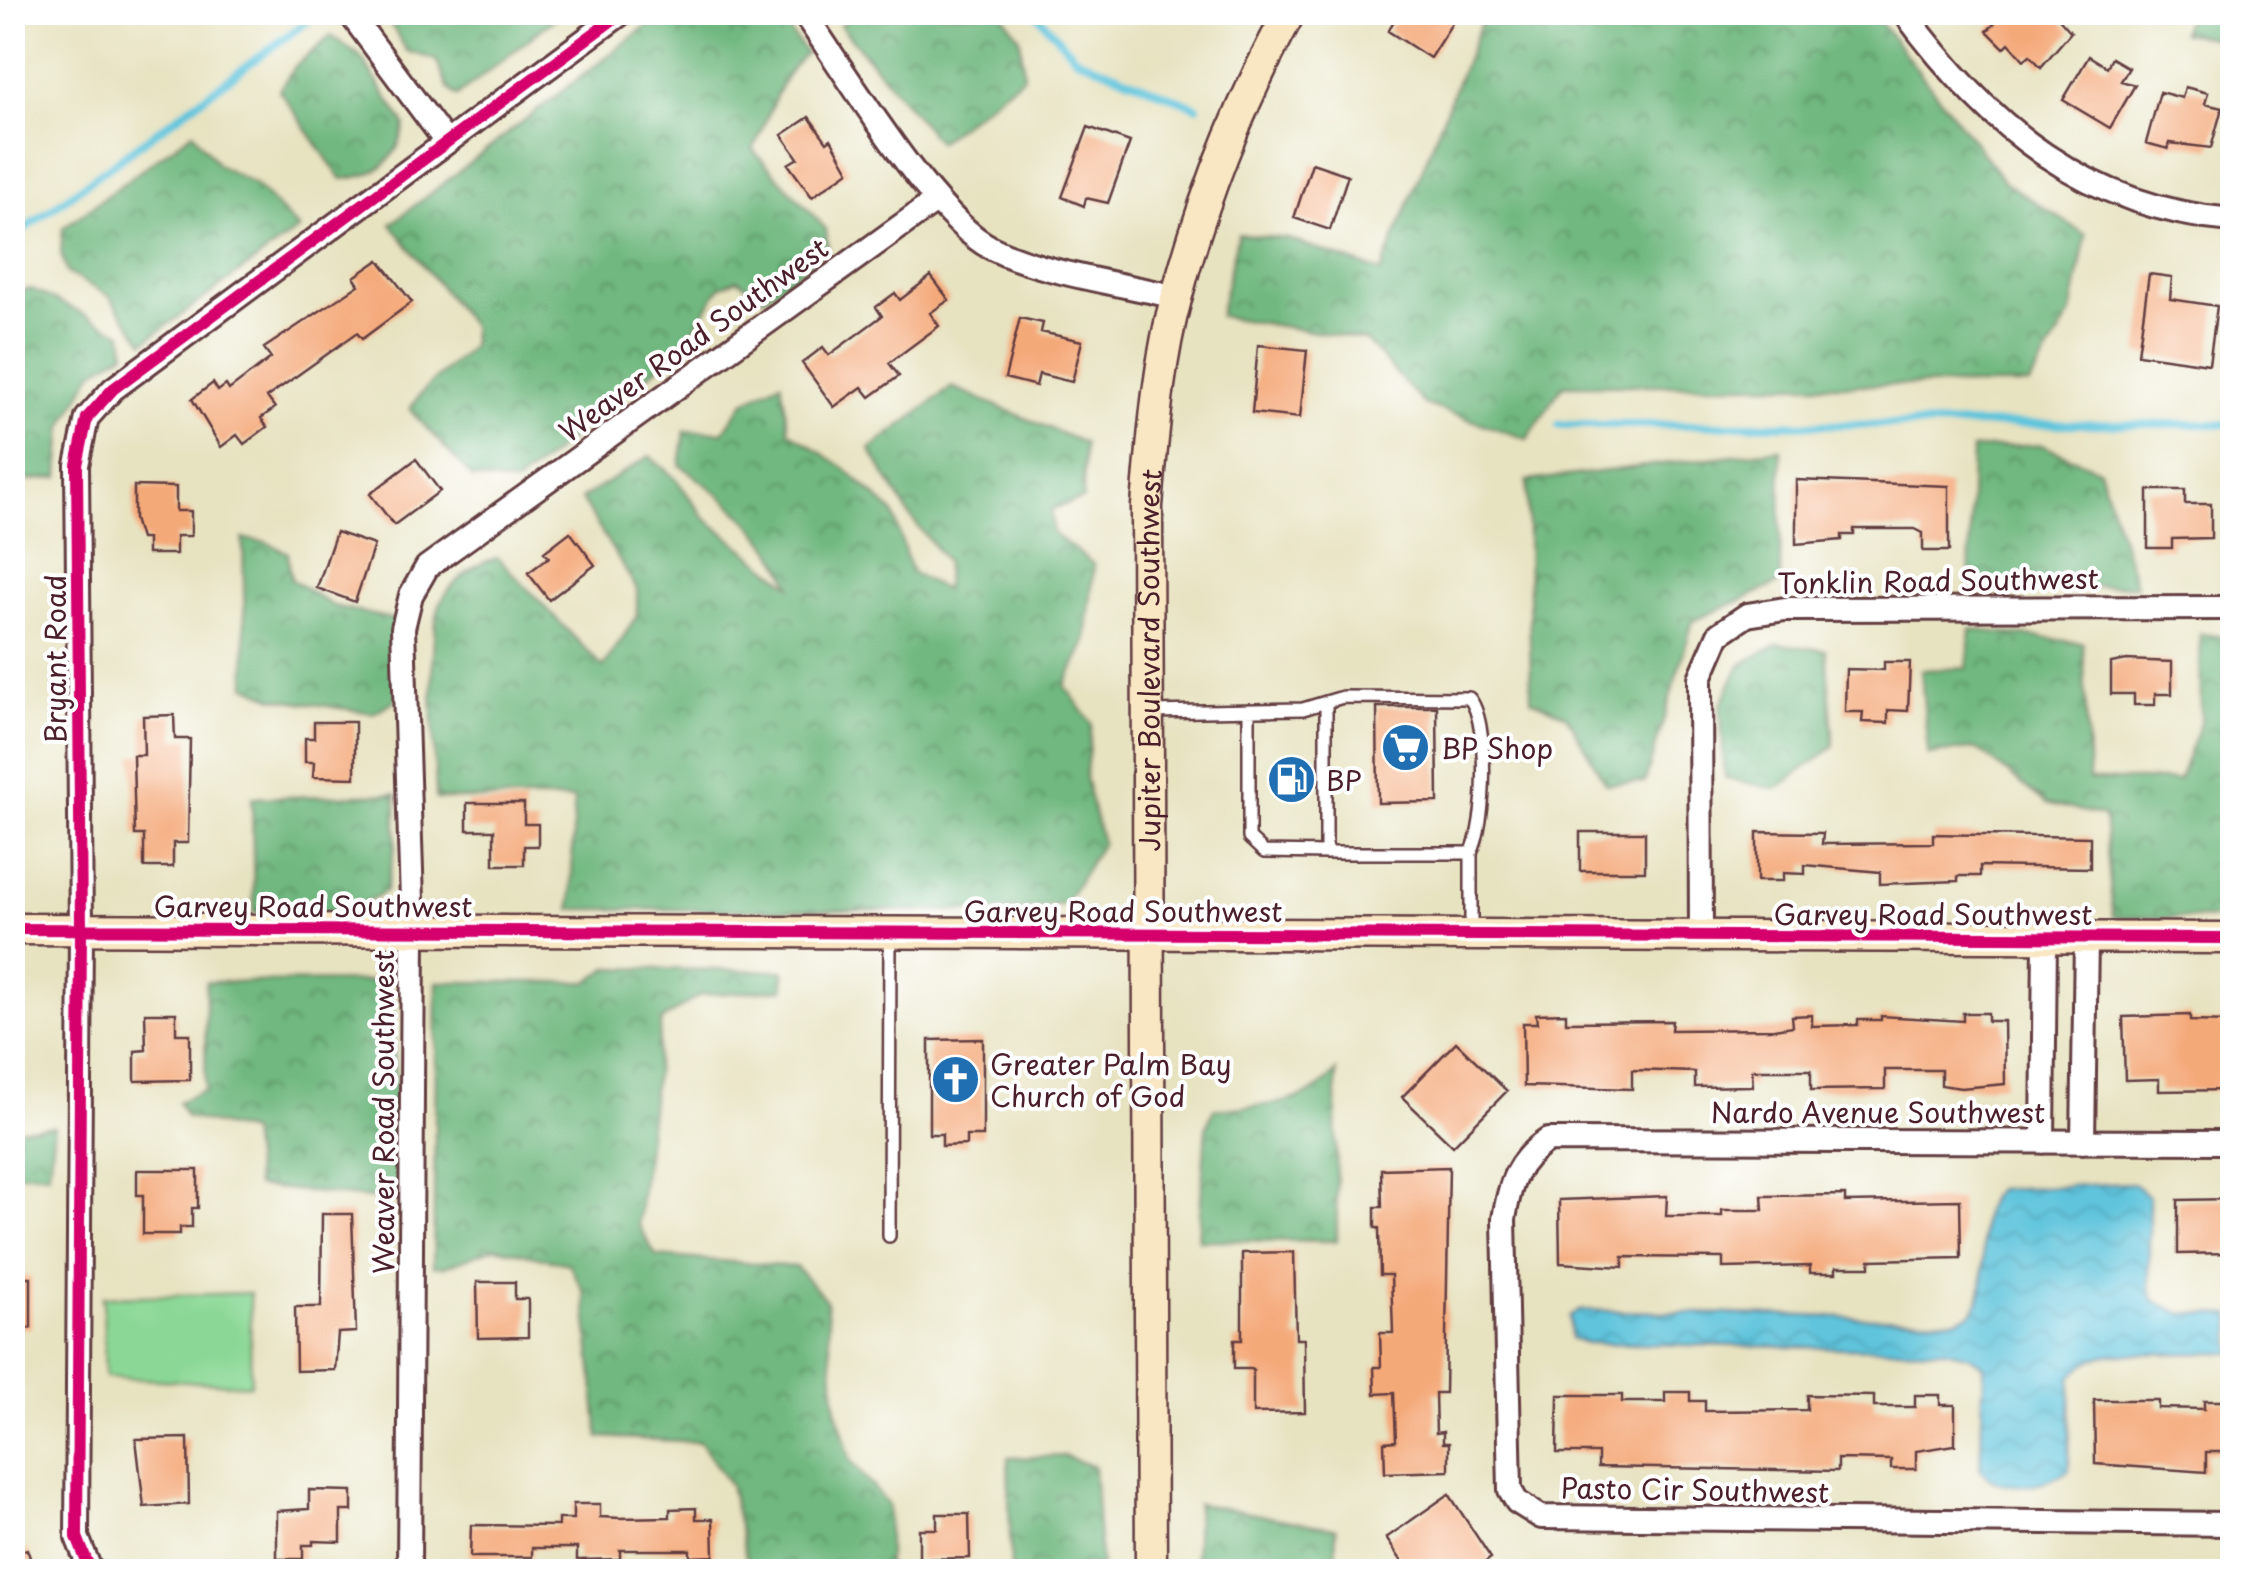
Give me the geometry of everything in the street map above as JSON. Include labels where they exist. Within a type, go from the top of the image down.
[{"type":"street","points":[[349,12],[446,142]]},
{"type":"street","name":"Bryant Road","points":[[92,1572],[77,1537],[81,929],[77,465],[87,418],[113,389],[623,12]]},
{"type":"street","points":[[803,12],[937,200],[984,243],[1046,266],[1176,296]]},
{"type":"street","name":"Jupiter Boulevard Southwest","points":[[1151,1572],[1147,506],[1156,404],[1176,296],[1256,73],[1290,12]]},
{"type":"street","points":[[1904,12],[1947,71],[2036,152],[2095,186],[2192,216],[2232,220]]},
{"type":"street","name":"Weaver Road Southwest","points":[[409,1572],[413,931],[403,628],[411,594],[427,567],[937,200]]},
{"type":"street","name":"Tonklin Road Southwest","points":[[1701,938],[1700,678],[1719,634],[1747,615],[1785,609],[2232,608]]},
{"type":"street","name":"Garvey Road Southwest","points":[[12,930],[2232,938]]},
{"type":"street","points":[[2043,1142],[2045,938]]},
{"type":"street","points":[[2083,1142],[2086,938]]},
{"type":"street","name":"Nardo Avenue Southwest","points":[[1527,1154],[1548,1140],[2232,1142]]},
{"type":"street","name":"Pasto Cir Southwest","points":[[1527,1154],[1510,1180],[1504,1218],[1508,1470],[1510,1490],[1528,1511],[1553,1519],[2232,1524]]},
{"type":"lane","points":[[1147,712],[1303,709],[1343,697],[1469,698],[1481,716],[1481,835],[1471,853],[1470,937]]},
{"type":"lane","points":[[1326,702],[1326,854]]},
{"type":"lane","points":[[1250,710],[1249,838],[1264,852],[1471,853]]},
{"type":"lane","points":[[889,1236],[890,934]]},
{"type":"green space","points":[[384,13],[562,13],[457,96],[448,88],[436,60],[407,51]]},
{"type":"green space","points":[[663,13],[776,13],[806,53],[781,86],[753,150],[826,229],[828,250],[764,298],[737,279],[720,287],[683,347],[516,484],[473,478],[410,410],[429,385],[472,345],[471,326],[391,224]]},
{"type":"green space","points":[[859,13],[1002,13],[1020,38],[1024,76],[938,142],[840,25]]},
{"type":"green space","points":[[1485,13],[1873,13],[2006,183],[2086,235],[2071,314],[2029,385],[1563,385],[1527,439],[1424,404],[1365,340],[1219,316],[1238,234],[1288,239],[1381,272]]},
{"type":"green space","points":[[2189,13],[2232,13],[2232,42],[2181,32]]},
{"type":"green space","points":[[331,36],[360,56],[405,125],[397,148],[384,165],[354,178],[341,179],[279,90],[295,66]]},
{"type":"green space","points":[[193,132],[218,165],[254,184],[299,229],[144,342],[109,296],[67,273],[61,253],[63,228]]},
{"type":"green space","points":[[32,289],[122,333],[126,352],[93,372],[63,427],[59,477],[13,482],[13,291]]},
{"type":"green space","points":[[781,382],[789,431],[844,468],[893,512],[911,572],[945,590],[946,561],[909,515],[870,449],[952,387],[1084,443],[1083,499],[1051,509],[1053,533],[1094,565],[1086,642],[1065,686],[1092,724],[1085,778],[1102,843],[1065,904],[1009,911],[571,909],[574,799],[436,799],[433,645],[444,597],[464,575],[498,558],[603,667],[637,616],[637,589],[581,499],[650,456],[676,479],[706,519],[791,586],[759,533],[714,490],[680,465],[685,431],[723,432],[744,402]]},
{"type":"green space","points":[[2041,445],[2099,469],[2136,585],[1969,590],[1972,449]]},
{"type":"green space","points":[[1781,449],[1780,583],[1693,621],[1645,782],[1606,784],[1566,715],[1531,699],[1527,481]]},
{"type":"green space","points":[[243,539],[266,542],[288,553],[291,579],[333,606],[396,620],[396,700],[373,713],[274,698],[246,686]]},
{"type":"green space","points":[[1971,629],[2083,643],[2089,780],[2179,780],[2201,720],[2200,634],[2232,637],[2232,919],[2113,917],[2104,816],[2046,803],[1976,748],[1928,755],[1921,670],[1967,668]]},
{"type":"green space","points":[[1778,644],[1826,650],[1834,747],[1776,789],[1725,778],[1720,706],[1740,665]]},
{"type":"green space","points":[[396,794],[396,843],[386,891],[350,911],[254,913],[252,798]]},
{"type":"green space","points":[[608,968],[784,971],[784,989],[700,995],[661,1021],[638,1224],[656,1256],[796,1267],[826,1300],[836,1409],[851,1461],[888,1505],[888,1571],[749,1571],[730,1485],[700,1442],[599,1437],[584,1292],[569,1264],[496,1247],[444,1267],[433,1266],[437,982],[588,982]]},
{"type":"green space","points":[[378,981],[393,997],[399,1201],[256,1186],[250,1132],[186,1117],[178,1102],[205,1090],[206,982]]},
{"type":"green space","points":[[1336,1071],[1337,1241],[1198,1240],[1206,1128],[1214,1109],[1281,1103],[1311,1092]]},
{"type":"green space","points":[[54,1126],[49,1173],[13,1173],[13,1129]]},
{"type":"green space","points":[[250,1293],[251,1385],[105,1377],[103,1297]]},
{"type":"green space","points":[[1064,1456],[1094,1467],[1101,1571],[1011,1571],[1008,1458]]},
{"type":"green space","points":[[1197,1504],[1336,1528],[1335,1571],[1195,1571]]},
{"type":"water","points":[[2133,1183],[2149,1197],[2149,1287],[2153,1300],[2180,1313],[2232,1314],[2232,1353],[2113,1354],[2085,1364],[2071,1378],[2069,1470],[2047,1481],[2010,1485],[1980,1469],[1984,1366],[1970,1356],[1946,1350],[1586,1343],[1571,1338],[1570,1316],[1580,1310],[1954,1320],[1971,1314],[1979,1300],[1983,1217],[1997,1189]]},
{"type":"building","points":[[1399,12],[1459,12],[1430,58],[1388,31]]},
{"type":"building","points":[[2006,12],[2053,12],[2071,32],[2041,67],[2030,55],[2024,60],[2009,43],[2004,48],[1987,31]]},
{"type":"building","points":[[2089,56],[2107,67],[2112,58],[2129,68],[2121,81],[2135,85],[2110,128],[2063,100]]},
{"type":"building","points":[[2185,87],[2208,93],[2205,104],[2222,108],[2211,148],[2169,143],[2168,149],[2146,143],[2160,92],[2182,98]]},
{"type":"building","points":[[809,117],[827,142],[831,139],[849,171],[812,197],[788,164],[798,158],[782,135]]},
{"type":"building","points":[[1088,127],[1130,142],[1108,203],[1086,198],[1084,206],[1062,197]]},
{"type":"building","points":[[1312,163],[1348,175],[1330,230],[1294,218]]},
{"type":"building","points":[[379,260],[412,302],[362,339],[357,333],[267,397],[275,408],[261,418],[267,427],[244,444],[237,435],[221,447],[192,399],[213,383],[218,391],[226,385],[229,390],[271,358],[264,348],[359,285],[354,277]]},
{"type":"building","points":[[2149,274],[2172,277],[2170,299],[2217,306],[2209,364],[2138,354]]},
{"type":"building","points":[[931,276],[949,300],[930,313],[939,326],[889,363],[899,376],[870,397],[862,387],[834,407],[802,363],[823,347],[829,355],[882,316],[876,307],[895,293],[900,300]]},
{"type":"building","points":[[1020,318],[1043,323],[1041,332],[1082,341],[1072,382],[1039,374],[1036,386],[1005,378]]},
{"type":"building","points":[[1258,345],[1307,350],[1300,418],[1252,413]]},
{"type":"building","points":[[416,459],[440,491],[394,525],[370,494]]},
{"type":"building","points":[[1796,480],[1949,486],[1949,551],[1923,551],[1923,533],[1915,529],[1854,529],[1854,535],[1842,535],[1842,540],[1796,544]]},
{"type":"building","points":[[134,486],[176,487],[176,511],[191,511],[191,536],[176,536],[176,554],[147,554],[147,539],[140,539],[134,519]]},
{"type":"building","points":[[2148,490],[2185,490],[2185,504],[2211,504],[2211,538],[2172,539],[2172,548],[2148,548]]},
{"type":"building","points":[[336,532],[374,545],[355,602],[317,588]]},
{"type":"building","points":[[570,532],[595,565],[549,600],[528,573],[549,557],[544,552]]},
{"type":"building","points":[[1884,662],[1910,662],[1908,711],[1888,710],[1888,723],[1862,722],[1863,712],[1845,712],[1846,669],[1884,670]]},
{"type":"building","points":[[2172,662],[2172,694],[2155,694],[2155,705],[2134,705],[2134,694],[2111,694],[2111,663]]},
{"type":"building","points":[[1377,707],[1437,707],[1438,802],[1378,803]]},
{"type":"building","points":[[174,715],[175,739],[190,739],[188,843],[173,843],[173,867],[144,867],[144,835],[135,835],[133,755],[144,755],[143,716]]},
{"type":"building","points":[[314,722],[355,722],[355,778],[313,777],[314,762],[305,762],[305,738],[314,738]]},
{"type":"building","points":[[467,803],[524,803],[524,824],[538,824],[538,846],[524,846],[524,865],[494,865],[494,830],[467,830]]},
{"type":"building","points":[[1580,832],[1645,832],[1645,871],[1580,871]]},
{"type":"building","points":[[1757,832],[1823,833],[1822,844],[1933,843],[1933,834],[2090,837],[2090,868],[1980,866],[1980,876],[1958,876],[1958,881],[1880,884],[1880,872],[1805,865],[1805,874],[1783,873],[1783,881],[1757,881]]},
{"type":"building","points":[[145,1013],[176,1013],[176,1034],[190,1034],[190,1080],[135,1081],[135,1051],[146,1050]]},
{"type":"building","points":[[1566,1013],[1566,1022],[1672,1021],[1671,1030],[1774,1029],[1793,1026],[1792,1016],[1812,1015],[1812,1026],[1858,1025],[1858,1020],[1881,1020],[1881,1016],[1963,1021],[1963,1013],[1988,1013],[1988,1021],[2004,1021],[2005,1084],[1961,1088],[1941,1085],[1941,1070],[1885,1070],[1885,1089],[1811,1090],[1811,1070],[1752,1070],[1753,1086],[1695,1087],[1695,1072],[1632,1070],[1632,1089],[1524,1086],[1523,1023],[1537,1023],[1536,1014]]},
{"type":"building","points":[[2190,1015],[2190,1021],[2232,1022],[2232,1090],[2159,1091],[2159,1079],[2125,1080],[2123,1017]]},
{"type":"building","points":[[983,1039],[983,1136],[966,1136],[966,1145],[942,1146],[942,1134],[929,1134],[929,1040]]},
{"type":"building","points":[[1456,1042],[1507,1091],[1453,1146],[1402,1097]]},
{"type":"building","points":[[1449,1167],[1445,1393],[1435,1393],[1436,1433],[1443,1432],[1443,1443],[1449,1443],[1449,1471],[1385,1473],[1384,1442],[1396,1441],[1394,1393],[1375,1394],[1374,1367],[1381,1367],[1380,1333],[1393,1333],[1391,1275],[1380,1275],[1379,1228],[1375,1228],[1375,1207],[1382,1207],[1381,1169]]},
{"type":"building","points":[[137,1170],[198,1170],[198,1208],[192,1208],[192,1227],[180,1227],[180,1234],[143,1234],[143,1195],[137,1195]]},
{"type":"building","points":[[1845,1195],[1845,1202],[1960,1200],[1961,1258],[1870,1260],[1870,1267],[1836,1267],[1836,1273],[1810,1273],[1810,1266],[1723,1268],[1723,1258],[1623,1257],[1623,1267],[1560,1263],[1559,1200],[1667,1196],[1666,1216],[1722,1216],[1722,1210],[1763,1210],[1762,1196]]},
{"type":"building","points":[[2232,1199],[2232,1253],[2178,1254],[2178,1200]]},
{"type":"building","points":[[322,1214],[352,1214],[356,1332],[338,1333],[335,1370],[296,1371],[295,1307],[321,1307]]},
{"type":"building","points":[[1294,1252],[1296,1339],[1304,1339],[1305,1412],[1253,1413],[1253,1369],[1234,1369],[1234,1340],[1242,1340],[1242,1253]]},
{"type":"building","points":[[12,1277],[31,1277],[31,1328],[12,1328]]},
{"type":"building","points":[[477,1282],[515,1282],[515,1299],[528,1299],[528,1337],[478,1338]]},
{"type":"building","points":[[1665,1392],[1690,1392],[1690,1401],[1705,1401],[1705,1411],[1807,1410],[1807,1395],[1874,1396],[1874,1407],[1915,1407],[1915,1395],[1940,1395],[1940,1405],[1955,1405],[1955,1445],[1916,1451],[1916,1469],[1891,1469],[1891,1460],[1838,1459],[1838,1471],[1598,1467],[1598,1453],[1557,1453],[1558,1395],[1622,1395],[1622,1402],[1665,1402]]},
{"type":"building","points":[[2094,1400],[2158,1400],[2158,1408],[2204,1409],[2204,1401],[2232,1401],[2232,1452],[2206,1452],[2206,1472],[2095,1464]]},
{"type":"building","points":[[188,1438],[189,1504],[144,1507],[136,1439]]},
{"type":"building","points":[[309,1490],[352,1491],[352,1511],[341,1511],[341,1542],[313,1541],[313,1545],[303,1545],[303,1559],[277,1559],[277,1511],[309,1509]]},
{"type":"building","points":[[1449,1494],[1491,1558],[1472,1572],[1409,1572],[1386,1538]]},
{"type":"building","points":[[573,1504],[600,1504],[600,1517],[620,1518],[670,1517],[670,1509],[696,1508],[696,1519],[713,1519],[714,1556],[690,1557],[690,1550],[620,1550],[620,1559],[577,1560],[577,1548],[532,1548],[532,1557],[470,1557],[471,1525],[558,1526],[558,1519],[573,1519]]},
{"type":"building","points":[[937,1514],[969,1514],[970,1558],[919,1559],[919,1529],[937,1529]]},
{"type":"building","points":[[27,1549],[35,1572],[12,1572],[12,1554]]},
{"type":"waterway","points":[[1035,12],[1076,58],[1197,107]]},
{"type":"waterway","points":[[12,238],[309,20]]},
{"type":"waterway","points":[[1559,425],[2232,424]]},
{"type":"cycle path","points":[[91,1572],[77,1537],[81,929],[77,465],[87,418],[113,389],[623,12]]},
{"type":"cycle path","points":[[12,929],[2232,938]]},
{"type":"place","name":"BP Shop","points":[[1406,747]]},
{"type":"place","name":"BP","points":[[1291,779]]},
{"type":"place","name":"Greater Palm Bay Church of God","points":[[955,1079]]}]
